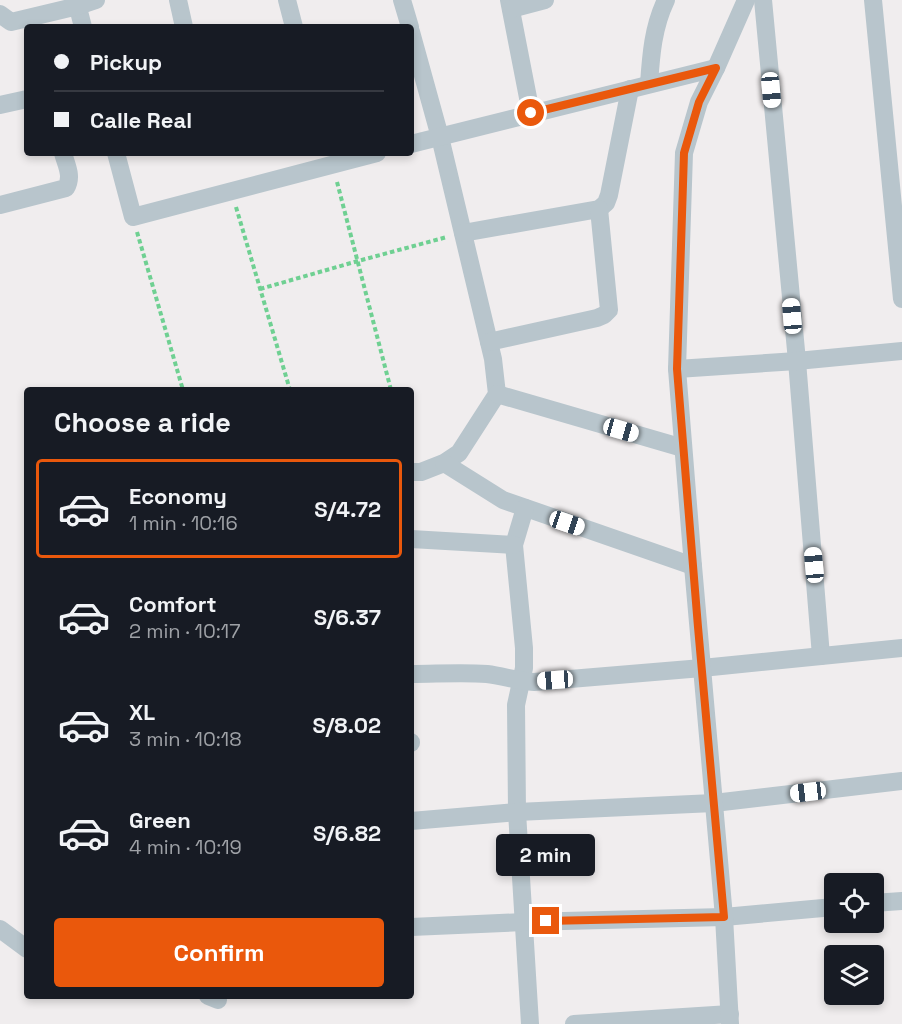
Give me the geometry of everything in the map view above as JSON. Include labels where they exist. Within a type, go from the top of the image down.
[{"type":"street","points":[[0,14],[11,22],[77,3],[96,0]]},
{"type":"street","points":[[178,0],[183,24]]},
{"type":"street","points":[[287,0],[293,24]]},
{"type":"street","points":[[402,0],[409,24]]},
{"type":"street","points":[[531,113],[510,5],[545,0]]},
{"type":"street","points":[[649,84],[652,43],[666,0]]},
{"type":"street","points":[[574,1024],[730,1019],[724,917],[677,369],[684,153],[699,102],[746,0]]},
{"type":"street","points":[[763,0],[797,361],[821,656]]},
{"type":"street","points":[[873,0],[902,299]]},
{"type":"street","points":[[77,3],[82,24]]},
{"type":"street","points":[[414,43],[440,137],[489,342],[497,394],[459,453],[444,463],[421,472],[414,472]]},
{"type":"street","points":[[414,143],[716,68]]},
{"type":"street","points":[[463,233],[599,209],[606,203],[630,89]]},
{"type":"street","points":[[0,105],[24,100]]},
{"type":"street","points":[[0,205],[66,188],[70,175],[64,156]]},
{"type":"street","points":[[117,156],[133,217],[231,192],[331,159],[354,156]]},
{"type":"street","points":[[489,342],[597,318],[609,310],[599,209]]},
{"type":"street","points":[[677,369],[902,351]]},
{"type":"street","points":[[497,394],[683,448]]},
{"type":"street","points":[[444,463],[503,500],[693,566]]},
{"type":"street","points":[[525,508],[514,545],[524,648],[524,668],[516,705],[517,812],[530,1024]]},
{"type":"street","points":[[414,539],[514,545]]},
{"type":"street","points":[[414,674],[477,673],[534,682],[902,648]]},
{"type":"street","points":[[414,821],[517,812],[714,803],[902,781]]},
{"type":"street","points":[[884,902],[902,901]]},
{"type":"street","points":[[414,927],[724,917],[824,908]]},
{"type":"street","points":[[0,929],[24,947]]},
{"type":"path","points":[[331,159],[391,387]]},
{"type":"path","points":[[231,192],[289,387]]},
{"type":"path","points":[[133,217],[182,387]]},
{"type":"path","points":[[260,289],[463,233]]},
{"type":"route","points":[[531,113],[716,68],[699,102],[684,153],[677,369],[724,917],[546,921]]}]
